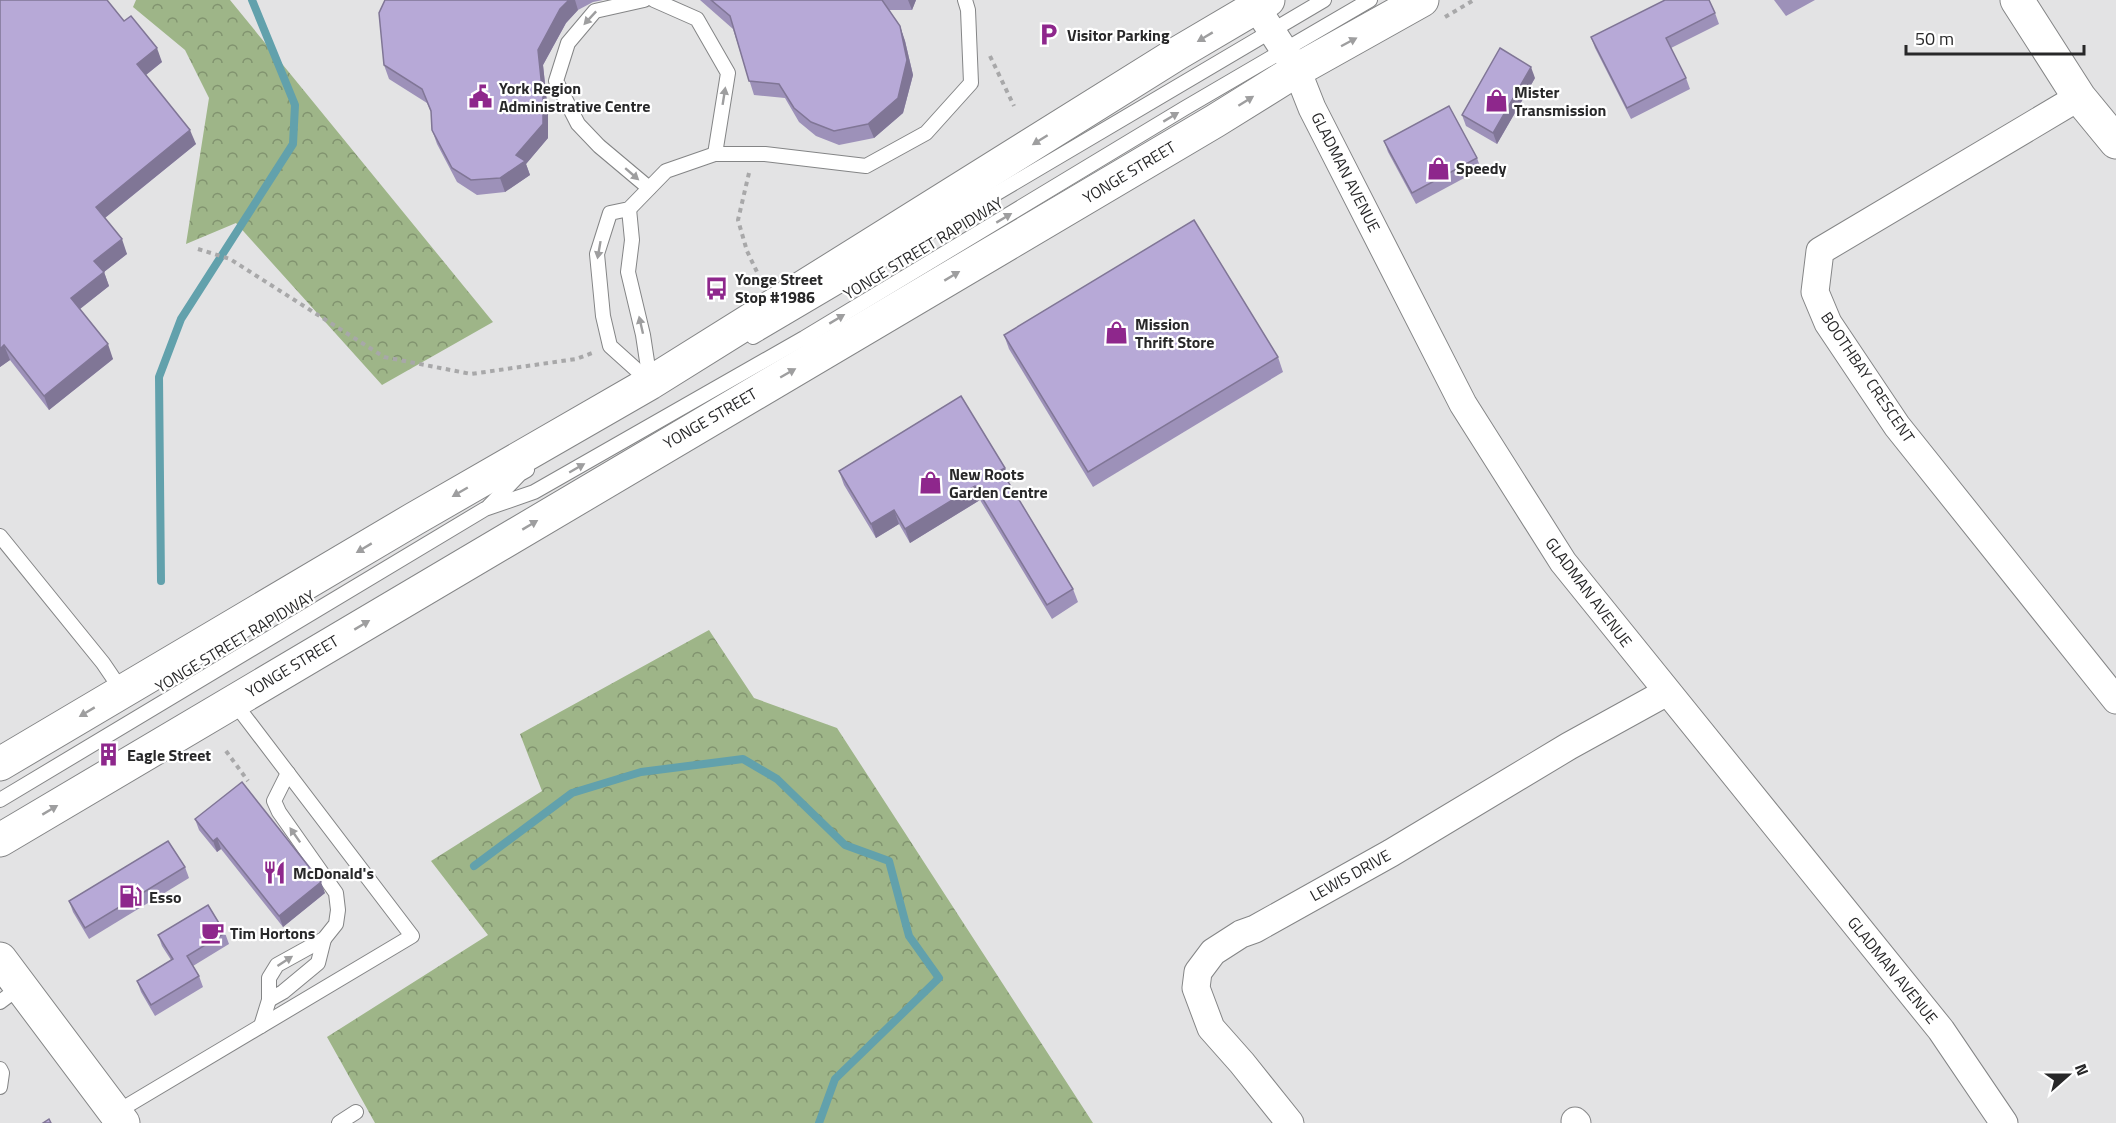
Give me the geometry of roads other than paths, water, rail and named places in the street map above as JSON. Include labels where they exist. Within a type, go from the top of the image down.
[{"type":"main road","name":"YONGE STREET","points":[[0,764],[414,519],[650,383],[1168,60],[1269,23],[1422,0]]},
{"type":"main road","points":[[2016,0],[2079,97],[2116,142]]},
{"type":"main road","name":"YONGE STREET","points":[[0,840],[1144,163],[1269,23]]},
{"type":"main road","points":[[0,959],[10,995],[119,1118]]},
{"type":"street","name":"GLADMAN AVENUE","points":[[1269,23],[1463,404],[1563,562],[1941,1030],[2004,1123]]},
{"type":"street","name":"BOOTHBAY CRESCENT","points":[[2079,97],[1820,251],[1815,292],[1828,323],[1897,426],[2116,700]]},
{"type":"street","name":"LEWIS DRIVE","points":[[1290,1123],[1211,1028],[1196,988],[1198,972],[1213,952],[1241,934],[1255,929],[1390,853],[1569,746],[1667,692]]},
{"type":"lane","points":[[644,0],[595,11],[568,43],[556,81],[578,124],[599,146],[649,188]]},
{"type":"lane","points":[[654,0],[697,19],[728,73],[715,153]]},
{"type":"lane","points":[[650,383],[610,346],[603,316],[597,254],[610,213],[629,208],[666,171],[715,153],[753,154],[866,166],[926,133],[971,83],[968,10],[965,0]]},
{"type":"lane","name":"YONGE STREET RAPIDWAY","points":[[746,342],[1269,23],[1324,0]]},
{"type":"lane","name":"YONGE STREET RAPIDWAY","points":[[0,800],[485,509],[534,492],[794,344],[1269,23],[1370,0]]},
{"type":"lane","points":[[629,208],[632,240],[628,272],[643,334],[650,383]]},
{"type":"lane","name":"YONGE STREET RAPIDWAY","points":[[485,509],[520,474],[684,378]]},
{"type":"lane","points":[[0,536],[96,655],[122,691]]},
{"type":"lane","points":[[119,1118],[261,1026],[412,936],[233,701]]},
{"type":"lane","points":[[261,1026],[269,1000],[269,978],[277,965],[324,939],[336,924],[338,910],[336,893],[279,812],[274,801],[288,773]]},
{"type":"lane","points":[[269,1000],[283,992],[318,963],[324,939]]},
{"type":"lane","points":[[0,1069],[2,1073],[0,1087]]},
{"type":"lane","points":[[339,1123],[356,1112]]},
{"type":"waterway","points":[[161,581],[159,377],[181,319],[293,144],[295,105],[252,0]]},
{"type":"waterway","points":[[474,866],[572,793],[641,772],[743,759],[777,779],[845,845],[889,861],[909,936],[939,978],[835,1079],[819,1123]]},
{"type":"place","name":"Visitor Parking","points":[[1049,35]]},
{"type":"place","name":"York Region Administrative Centre","points":[[481,97]]},
{"type":"place","name":"Mister Transmission","points":[[1496,101]]},
{"type":"place","name":"Speedy","points":[[1438,168]]},
{"type":"place","name":"Yonge Street Stop #1986","points":[[717,288]]},
{"type":"place","name":"Mission Thrift Store","points":[[1117,333]]},
{"type":"place","name":"New Roots Garden Centre","points":[[931,483]]},
{"type":"place","name":"Eagle Street","points":[[109,755]]},
{"type":"place","name":"McDonald's","points":[[275,873]]},
{"type":"place","name":"Esso","points":[[131,897]]},
{"type":"place","name":"Tim Hortons","points":[[212,933]]}]
